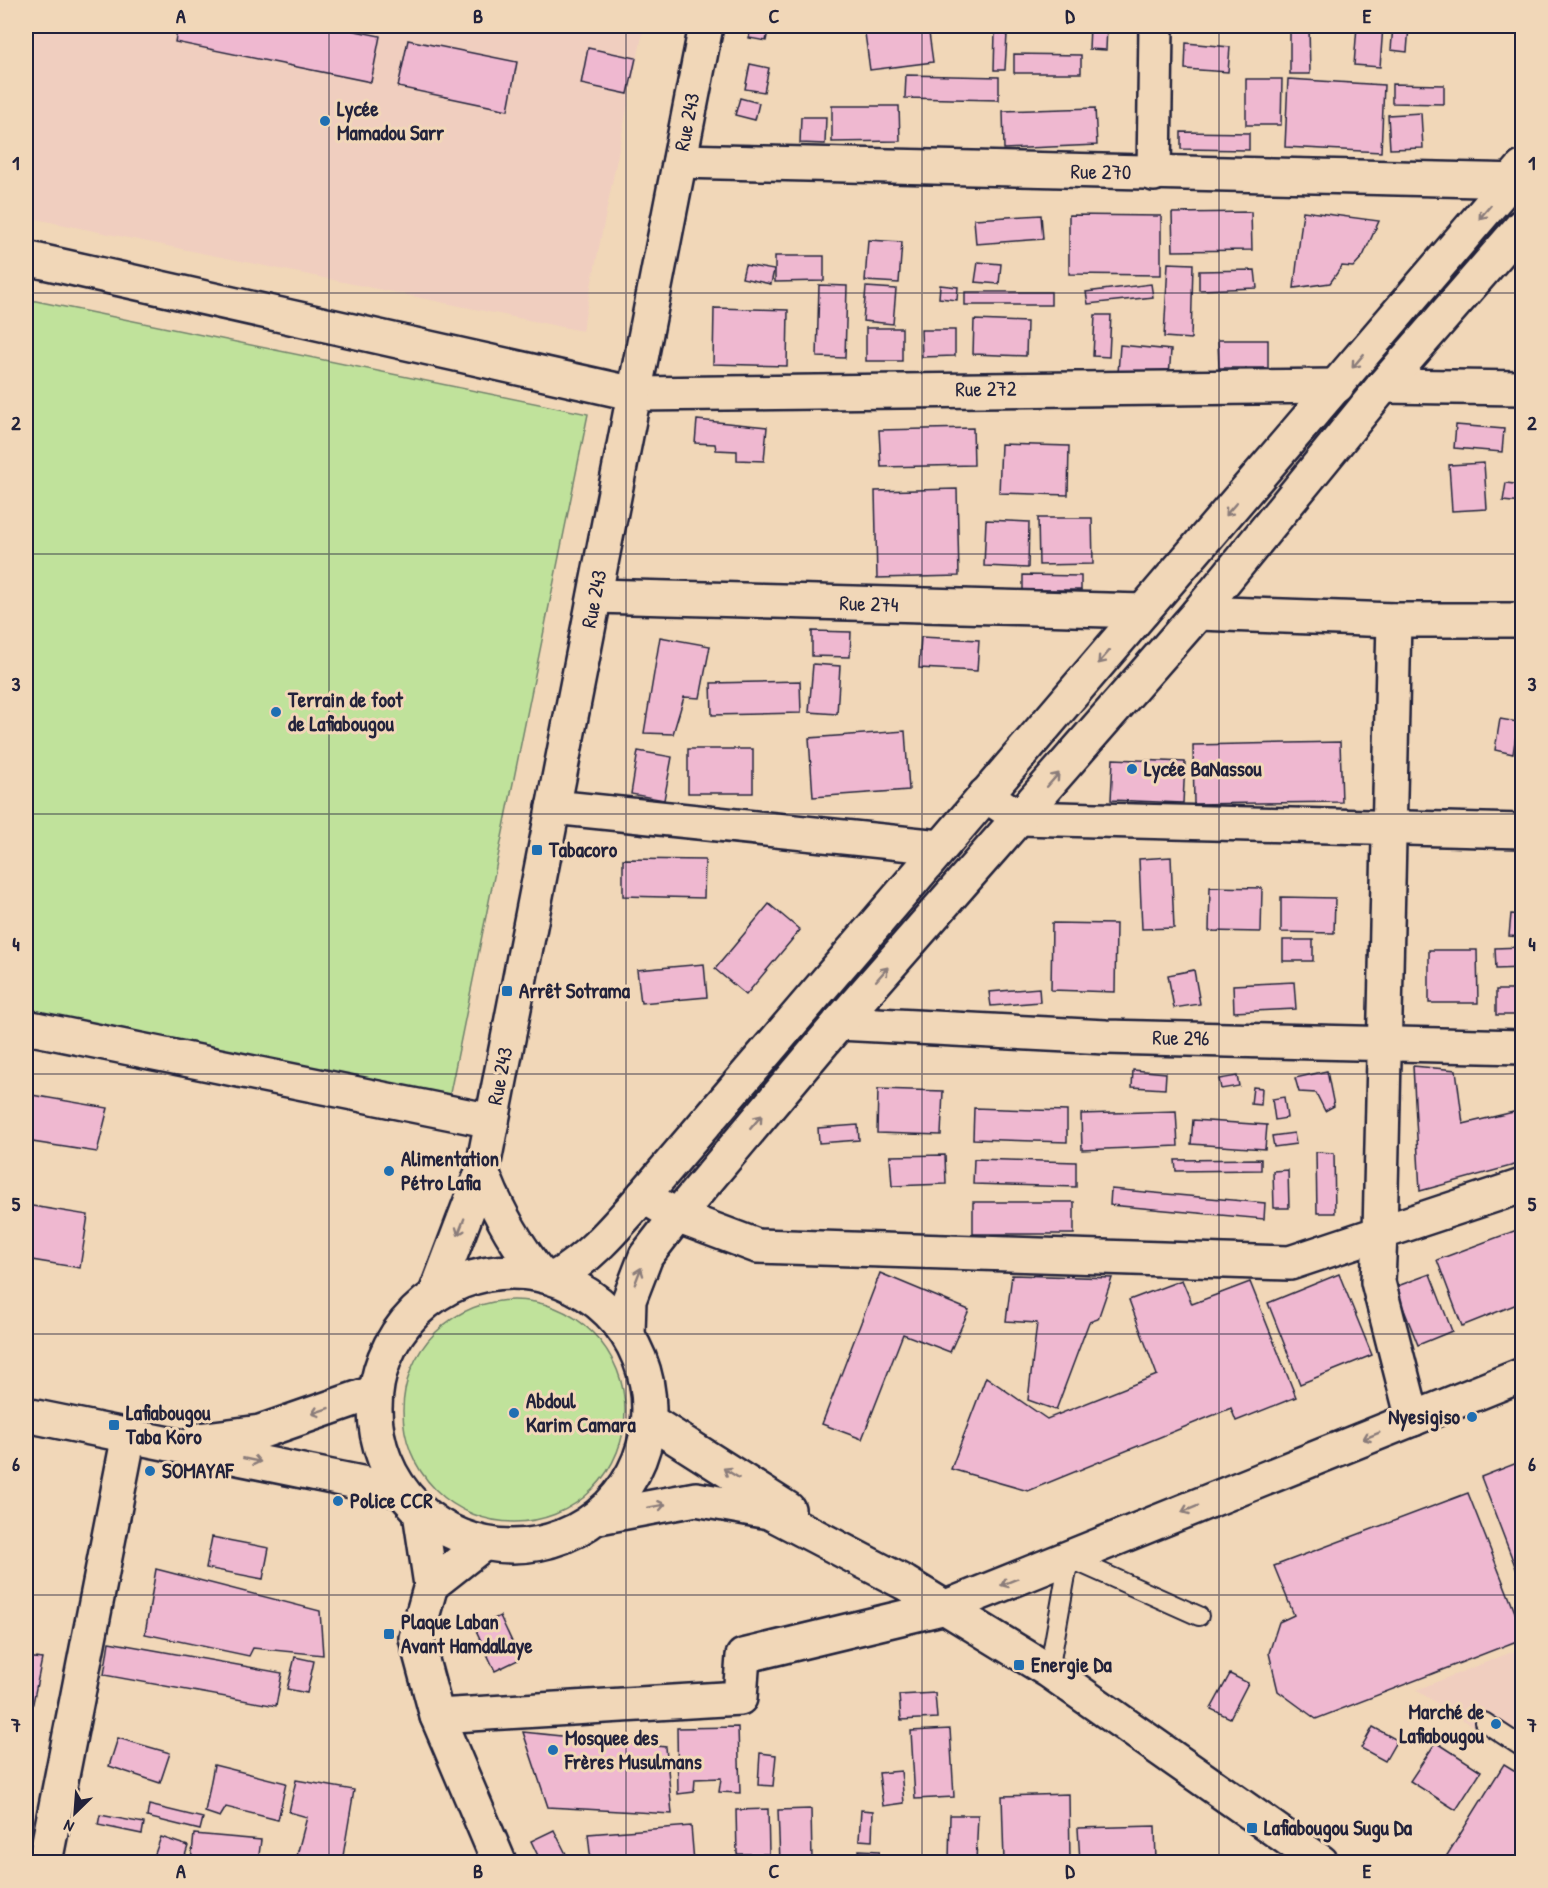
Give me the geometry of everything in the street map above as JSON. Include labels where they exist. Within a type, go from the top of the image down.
[{"type":"street","name":"Rue 243","points":[[436,1293],[482,1172],[706,26]]},
{"type":"street","points":[[1154,174],[1156,26]]},
{"type":"street","name":"Rue 270","points":[[680,162],[1154,174],[1519,176]]},
{"type":"street","points":[[548,1276],[577,1265],[605,1239],[643,1196],[940,847],[1519,176]]},
{"type":"street","points":[[628,1333],[629,1300],[646,1256],[677,1216],[839,1023],[1198,613],[1383,386],[1522,226]]},
{"type":"street","name":"Rue 272","points":[[26,258],[634,393],[1337,386]]},
{"type":"street","points":[[1383,386],[1522,388]]},
{"type":"street","name":"Rue 274","points":[[595,596],[1143,611]]},
{"type":"street","points":[[1198,613],[1394,620],[1522,620]]},
{"type":"street","points":[[1394,620],[1386,1043],[1378,1282],[1413,1419]]},
{"type":"street","points":[[985,795],[1020,818],[1389,830],[1522,831]]},
{"type":"street","points":[[553,807],[940,847]]},
{"type":"street","name":"Rue 296","points":[[839,1023],[1106,1037],[1522,1047]]},
{"type":"street","points":[[26,1027],[492,1121]]},
{"type":"street","points":[[482,1172],[498,1214],[517,1245],[548,1276]]},
{"type":"street","points":[[643,1196],[677,1216],[757,1246],[1290,1263],[1522,1186]]},
{"type":"street","points":[[499,1863],[437,1716],[416,1638],[431,1585],[411,1501],[378,1444],[375,1392],[385,1353],[406,1320],[436,1293],[468,1278],[495,1273],[548,1276],[583,1291],[600,1303],[628,1333],[647,1376],[651,1422],[634,1475],[599,1517]]},
{"type":"street","points":[[437,1716],[740,1698],[743,1656],[946,1607],[1522,1375]]},
{"type":"street","points":[[175,1443],[260,1431],[375,1392]]},
{"type":"street","points":[[26,1415],[175,1443],[411,1501],[450,1532],[483,1544],[524,1547],[534,1545],[564,1537],[599,1517],[696,1499],[769,1512],[905,1583]]},
{"type":"street","points":[[651,1422],[1048,1671],[1307,1859]]},
{"type":"street","points":[[40,1848],[129,1435]]},
{"type":"street","points":[[431,1585],[483,1544]]},
{"type":"lane","points":[[1048,1671],[1069,1558],[1199,1616]]},
{"type":"lane","points":[[1484,1722],[1522,1747]]},
{"type":"shaded area","name":"Lycée Mamadou Sarr","points":[[26,26],[644,26],[582,331],[26,217]]},
{"type":"shaded area","name":"Marché de Lafiabougou","points":[[1522,1648],[1522,1757],[1416,1690]]},
{"type":"green space","name":"Terrain de foot de Lafiabougou","points":[[26,299],[588,414],[449,1098],[26,1011]]},
{"type":"green space","points":[[514,1300],[546,1305],[566,1313],[592,1333],[612,1359],[620,1379],[625,1411],[620,1443],[612,1463],[592,1489],[566,1509],[546,1517],[514,1522],[482,1517],[462,1509],[436,1489],[416,1463],[408,1443],[403,1411],[408,1379],[416,1359],[436,1333],[462,1313],[482,1305]]},
{"type":"building","points":[[178,26],[331,26],[380,36],[371,82],[175,42]]},
{"type":"building","points":[[751,26],[769,26],[766,41],[749,38]]},
{"type":"building","points":[[798,26],[811,26],[810,34],[797,33]]},
{"type":"building","points":[[864,26],[928,26],[933,62],[870,70]]},
{"type":"building","points":[[1090,26],[1107,26],[1106,50],[1089,49]]},
{"type":"building","points":[[1230,26],[1269,26],[1269,30],[1230,30]]},
{"type":"building","points":[[1290,26],[1309,26],[1310,74],[1290,74]]},
{"type":"building","points":[[1357,26],[1383,26],[1380,67],[1354,65]]},
{"type":"building","points":[[1393,26],[1409,26],[1407,52],[1391,50]]},
{"type":"building","points":[[995,33],[1007,34],[1005,70],[994,70]]},
{"type":"building","points":[[408,40],[517,62],[508,110],[398,87]]},
{"type":"building","points":[[1186,43],[1230,47],[1228,72],[1185,69]]},
{"type":"building","points":[[588,48],[636,58],[628,94],[581,84]]},
{"type":"building","points":[[1014,54],[1081,55],[1081,73],[1014,73]]},
{"type":"building","points":[[750,64],[769,68],[764,92],[745,89]]},
{"type":"building","points":[[906,75],[999,77],[999,100],[905,98]]},
{"type":"building","points":[[1246,79],[1282,79],[1281,125],[1246,125]]},
{"type":"building","points":[[1288,79],[1384,85],[1381,152],[1285,147]]},
{"type":"building","points":[[1392,84],[1444,85],[1444,104],[1392,103]]},
{"type":"building","points":[[740,98],[759,103],[755,120],[735,115]]},
{"type":"building","points":[[832,106],[899,106],[900,141],[832,142]]},
{"type":"building","points":[[1095,108],[1097,145],[1004,149],[1003,111]]},
{"type":"building","points":[[1421,113],[1423,148],[1390,149],[1388,115]]},
{"type":"building","points":[[801,117],[826,117],[825,144],[800,143]]},
{"type":"building","points":[[1181,132],[1249,133],[1249,150],[1181,149]]},
{"type":"building","points":[[1303,211],[1379,221],[1363,256],[1353,267],[1342,266],[1330,283],[1294,288]]},
{"type":"building","points":[[1251,212],[1252,250],[1173,251],[1172,213]]},
{"type":"building","points":[[1041,215],[1043,239],[976,244],[974,219]]},
{"type":"building","points":[[1069,215],[1161,216],[1161,275],[1069,274]]},
{"type":"building","points":[[868,240],[902,242],[899,283],[865,281]]},
{"type":"building","points":[[775,256],[824,256],[824,281],[775,282]]},
{"type":"building","points":[[978,262],[1001,264],[999,284],[975,282]]},
{"type":"building","points":[[1168,263],[1193,264],[1191,339],[1164,337]]},
{"type":"building","points":[[745,265],[774,270],[771,284],[742,278]]},
{"type":"building","points":[[1255,270],[1257,288],[1199,290],[1199,271]]},
{"type":"building","points":[[1151,284],[1153,297],[1088,304],[1086,292]]},
{"type":"building","points":[[819,285],[847,286],[845,358],[817,357]]},
{"type":"building","points":[[940,285],[958,287],[957,300],[939,298]]},
{"type":"building","points":[[866,287],[896,289],[893,324],[863,321]]},
{"type":"building","points":[[965,292],[1051,292],[1051,305],[965,305]]},
{"type":"building","points":[[714,308],[788,310],[787,366],[713,364]]},
{"type":"building","points":[[1095,315],[1111,315],[1109,357],[1093,356]]},
{"type":"building","points":[[974,320],[1027,322],[1026,356],[973,354]]},
{"type":"building","points":[[866,328],[902,328],[902,361],[866,361]]},
{"type":"building","points":[[921,330],[955,330],[955,356],[922,357]]},
{"type":"building","points":[[1218,340],[1268,340],[1268,368],[1219,368]]},
{"type":"building","points":[[1120,345],[1171,350],[1169,377],[1118,373]]},
{"type":"building","points":[[697,420],[767,427],[764,461],[737,460],[737,451],[716,450],[715,444],[695,443]]},
{"type":"building","points":[[1456,425],[1504,429],[1502,452],[1454,448]]},
{"type":"building","points":[[973,428],[974,465],[881,467],[879,430]]},
{"type":"building","points":[[1001,444],[1069,446],[1068,495],[999,493]]},
{"type":"building","points":[[1484,463],[1487,509],[1452,511],[1449,465]]},
{"type":"building","points":[[1506,483],[1522,485],[1522,503],[1503,501]]},
{"type":"building","points":[[957,489],[959,576],[877,578],[875,491]]},
{"type":"building","points":[[1038,518],[1092,518],[1093,564],[1039,565]]},
{"type":"building","points":[[986,520],[1029,522],[1028,568],[984,566]]},
{"type":"building","points":[[1023,575],[1081,576],[1081,590],[1023,590]]},
{"type":"building","points":[[812,631],[851,632],[850,657],[812,656]]},
{"type":"building","points":[[660,637],[710,646],[700,698],[684,697],[673,734],[644,733]]},
{"type":"building","points":[[921,637],[979,640],[977,671],[919,668]]},
{"type":"building","points":[[813,664],[840,666],[837,714],[809,712]]},
{"type":"building","points":[[800,681],[801,713],[712,715],[711,683]]},
{"type":"building","points":[[1500,719],[1518,722],[1513,754],[1495,750]]},
{"type":"building","points":[[905,731],[909,790],[813,797],[809,738]]},
{"type":"building","points":[[1340,742],[1342,802],[1194,804],[1193,745]]},
{"type":"building","points":[[688,749],[753,749],[753,793],[688,793]]},
{"type":"building","points":[[638,751],[672,757],[664,800],[631,794]]},
{"type":"building","points":[[1113,759],[1185,762],[1183,803],[1111,800]]},
{"type":"building","points":[[1171,857],[1174,928],[1142,929],[1139,859]]},
{"type":"building","points":[[623,859],[705,860],[704,898],[623,896]]},
{"type":"building","points":[[1210,887],[1262,888],[1261,932],[1209,931]]},
{"type":"building","points":[[1281,897],[1335,898],[1334,933],[1281,932]]},
{"type":"building","points":[[769,904],[800,930],[746,995],[715,969]]},
{"type":"building","points":[[1511,914],[1522,915],[1522,937],[1509,936]]},
{"type":"building","points":[[1052,923],[1116,924],[1115,992],[1051,990]]},
{"type":"building","points":[[1283,940],[1313,940],[1313,961],[1283,961]]},
{"type":"building","points":[[1522,947],[1522,968],[1496,969],[1495,948]]},
{"type":"building","points":[[1429,950],[1477,950],[1478,1003],[1429,1003]]},
{"type":"building","points":[[704,964],[707,997],[641,1003],[637,970]]},
{"type":"building","points":[[1194,970],[1200,1004],[1174,1008],[1168,975]]},
{"type":"building","points":[[1294,982],[1296,1009],[1234,1012],[1233,985]]},
{"type":"building","points":[[1039,988],[1040,1002],[991,1006],[989,992]]},
{"type":"building","points":[[1496,990],[1522,990],[1522,1015],[1496,1015]]},
{"type":"building","points":[[1413,1066],[1456,1070],[1463,1124],[1522,1110],[1522,1163],[1420,1191]]},
{"type":"building","points":[[1133,1070],[1166,1073],[1165,1089],[1132,1087]]},
{"type":"building","points":[[1327,1071],[1334,1106],[1325,1111],[1316,1093],[1299,1092],[1295,1078]]},
{"type":"building","points":[[1237,1076],[1239,1086],[1221,1089],[1219,1079]]},
{"type":"building","points":[[1253,1087],[1262,1088],[1261,1105],[1251,1104]]},
{"type":"building","points":[[878,1089],[943,1091],[941,1135],[877,1133]]},
{"type":"building","points":[[26,1094],[108,1108],[97,1152],[26,1141]]},
{"type":"building","points":[[1284,1097],[1287,1118],[1275,1120],[1272,1099]]},
{"type":"building","points":[[974,1108],[1067,1111],[1067,1142],[973,1139]]},
{"type":"building","points":[[1176,1111],[1178,1146],[1082,1150],[1081,1114]]},
{"type":"building","points":[[1193,1120],[1267,1125],[1265,1149],[1191,1144]]},
{"type":"building","points":[[858,1125],[859,1140],[819,1143],[818,1128]]},
{"type":"building","points":[[1294,1133],[1296,1144],[1274,1147],[1272,1136]]},
{"type":"building","points":[[1316,1152],[1334,1153],[1335,1213],[1317,1213]]},
{"type":"building","points":[[945,1155],[946,1184],[892,1186],[890,1156]]},
{"type":"building","points":[[974,1159],[1076,1162],[1076,1187],[973,1184]]},
{"type":"building","points":[[1261,1159],[1261,1170],[1176,1171],[1175,1160]]},
{"type":"building","points":[[1288,1170],[1289,1208],[1274,1208],[1273,1171]]},
{"type":"building","points":[[1111,1189],[1265,1203],[1264,1219],[1110,1205]]},
{"type":"building","points":[[973,1202],[1074,1202],[1074,1234],[973,1234]]},
{"type":"building","points":[[26,1205],[88,1215],[80,1268],[26,1259]]},
{"type":"building","points":[[1522,1228],[1522,1302],[1462,1326],[1437,1260]]},
{"type":"building","points":[[880,1273],[969,1310],[950,1352],[903,1334],[862,1439],[822,1424]]},
{"type":"building","points":[[1339,1274],[1372,1355],[1300,1384],[1268,1303]]},
{"type":"building","points":[[1430,1274],[1452,1331],[1418,1345],[1395,1287]]},
{"type":"building","points":[[1012,1275],[1112,1278],[1098,1319],[1089,1322],[1056,1410],[1028,1400],[1037,1323],[1006,1321]]},
{"type":"building","points":[[1182,1280],[1192,1304],[1250,1282],[1296,1397],[1236,1421],[1231,1408],[1028,1491],[951,1469],[986,1377],[1047,1419],[1157,1375],[1129,1300]]},
{"type":"building","points":[[1522,1461],[1522,1584],[1481,1477]]},
{"type":"building","points":[[1468,1493],[1522,1630],[1522,1639],[1316,1719],[1278,1691],[1269,1653],[1279,1622],[1294,1615],[1274,1566]]},
{"type":"building","points":[[212,1537],[269,1548],[263,1579],[206,1568]]},
{"type":"building","points":[[156,1569],[320,1611],[323,1655],[253,1648],[249,1656],[145,1634]]},
{"type":"building","points":[[500,1616],[520,1659],[495,1671],[475,1628]]},
{"type":"building","points":[[109,1642],[282,1673],[276,1706],[104,1675]]},
{"type":"building","points":[[26,1657],[42,1659],[26,1737]]},
{"type":"building","points":[[295,1657],[314,1661],[307,1693],[287,1689]]},
{"type":"building","points":[[1230,1674],[1248,1683],[1230,1718],[1211,1709]]},
{"type":"building","points":[[935,1693],[937,1718],[901,1720],[899,1695]]},
{"type":"building","points":[[738,1727],[740,1793],[719,1792],[721,1778],[695,1779],[694,1792],[678,1794],[677,1728]]},
{"type":"building","points":[[1373,1727],[1397,1740],[1385,1761],[1361,1748]]},
{"type":"building","points":[[950,1729],[954,1797],[915,1799],[911,1731]]},
{"type":"building","points":[[523,1732],[666,1747],[672,1814],[548,1807]]},
{"type":"building","points":[[118,1738],[170,1753],[160,1783],[109,1766]]},
{"type":"building","points":[[1436,1742],[1481,1771],[1456,1810],[1410,1781]]},
{"type":"building","points":[[760,1753],[776,1755],[773,1786],[758,1785]]},
{"type":"building","points":[[1504,1764],[1522,1775],[1522,1862],[1447,1862],[1444,1860]]},
{"type":"building","points":[[214,1765],[286,1783],[278,1820],[226,1807],[220,1817],[205,1812]]},
{"type":"building","points":[[901,1771],[904,1803],[883,1806],[879,1773]]},
{"type":"building","points":[[296,1780],[354,1790],[342,1862],[297,1855],[307,1817],[289,1812]]},
{"type":"building","points":[[1069,1794],[1070,1862],[1004,1862],[1002,1796]]},
{"type":"building","points":[[149,1805],[203,1818],[200,1830],[147,1817]]},
{"type":"building","points":[[768,1809],[769,1854],[737,1854],[736,1810]]},
{"type":"building","points":[[811,1809],[812,1862],[780,1862],[778,1810]]},
{"type":"building","points":[[861,1810],[873,1811],[872,1841],[859,1840]]},
{"type":"building","points":[[100,1815],[144,1823],[142,1834],[98,1825]]},
{"type":"building","points":[[950,1815],[978,1815],[976,1862],[949,1862]]},
{"type":"building","points":[[691,1826],[694,1862],[591,1862],[588,1834]]},
{"type":"building","points":[[1155,1826],[1156,1862],[1080,1862],[1078,1828]]},
{"type":"building","points":[[554,1830],[570,1862],[541,1862],[531,1841]]},
{"type":"building","points":[[194,1834],[261,1840],[258,1862],[191,1862]]},
{"type":"building","points":[[161,1837],[188,1846],[183,1862],[152,1862]]},
{"type":"building","points":[[859,1850],[879,1851],[880,1862],[860,1862]]},
{"type":"place","name":"Lycée Mamadou Sarr","points":[[325,121]]},
{"type":"place","name":"Terrain de foot de Lafiabougou","points":[[276,712]]},
{"type":"place","name":"Lycée BaNassou","points":[[1132,769]]},
{"type":"place","name":"Tabacoro","points":[[537,850]]},
{"type":"place","name":"Arrêt Sotrama","points":[[507,991]]},
{"type":"place","name":"Alimentation Pétro Lafia","points":[[389,1171]]},
{"type":"place","name":"Abdoul Karim Camara","points":[[514,1413]]},
{"type":"place","name":"Nyesigiso","points":[[1472,1417]]},
{"type":"place","name":"Lafiabougou Taba Koro","points":[[114,1425]]},
{"type":"place","name":"SOMAYAF","points":[[150,1471]]},
{"type":"place","name":"Police CCR","points":[[338,1501]]},
{"type":"place","name":"Plaque Laban Avant Hamdallaye","points":[[389,1634]]},
{"type":"place","name":"Energie Da","points":[[1019,1665]]},
{"type":"place","name":"Marché de Lafiabougou","points":[[1496,1724]]},
{"type":"place","name":"Mosquee des Frères Musulmans","points":[[553,1750]]},
{"type":"place","name":"Lafiabougou Sugu Da","points":[[1252,1828]]}]
